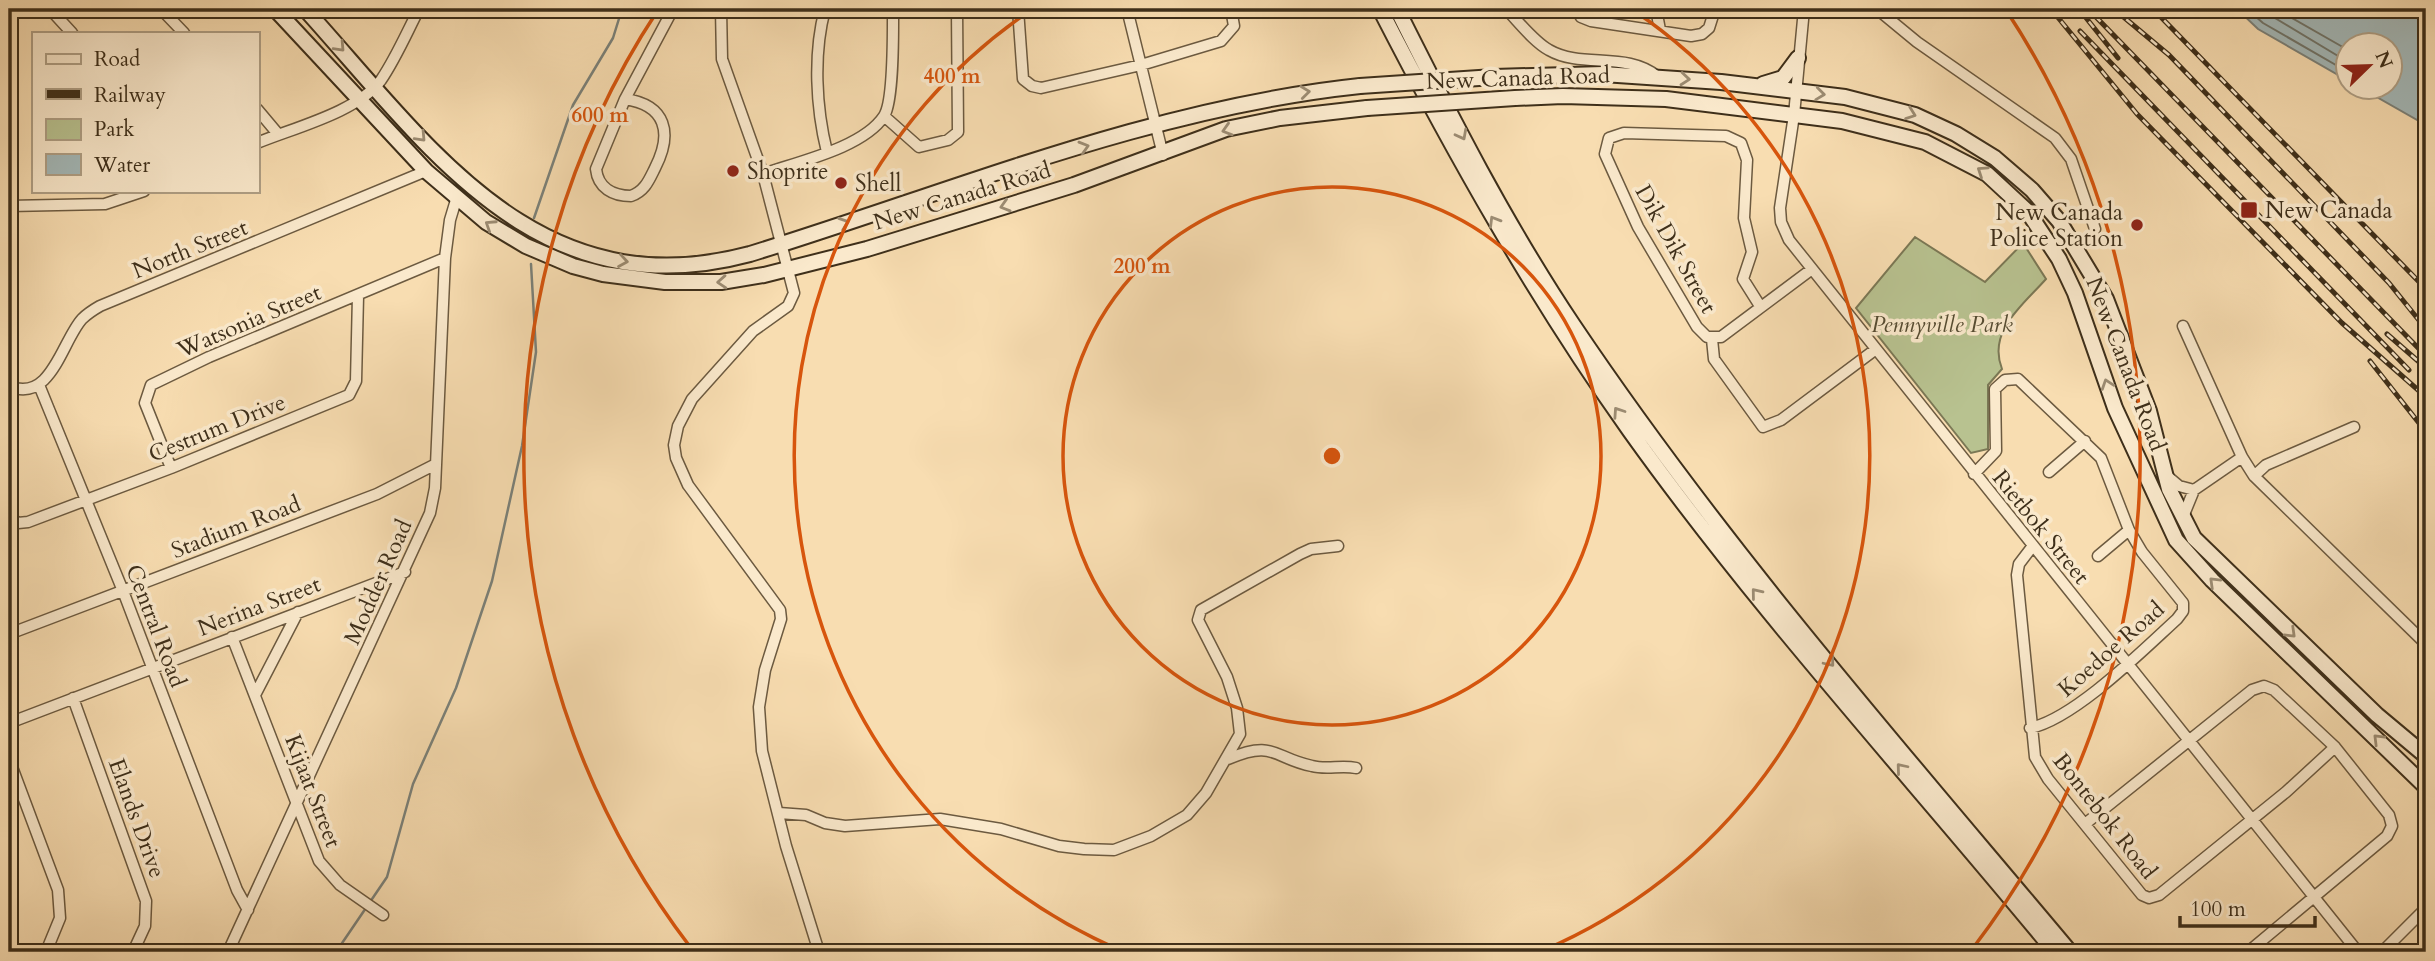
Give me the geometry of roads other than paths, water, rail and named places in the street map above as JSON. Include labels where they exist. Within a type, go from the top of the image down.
[{"type":"main road","name":"New Canada Road","points":[[275,9],[456,201],[526,246],[559,261],[603,274],[679,283],[733,281],[867,248],[1163,155],[1241,125],[1367,108],[1563,96],[1666,99],[1842,121],[1931,145],[1987,174],[2016,200],[2038,226],[2066,273],[2115,408],[2176,540],[2212,580],[2426,788]]},
{"type":"main road","name":"New Canada Road","points":[[305,9],[460,178],[496,208],[558,243],[601,257],[673,266],[725,261],[1154,126],[1260,99],[1360,86],[1494,77],[1602,74],[1659,77],[1865,100],[1934,123],[1995,158],[2042,199],[2078,248],[2113,314],[2149,411],[2166,475],[2182,519],[2194,538],[2377,715],[2426,756]]},
{"type":"main road","points":[[1381,9],[1455,153],[1511,249],[1630,430],[1769,610],[2054,952]]},
{"type":"main road","points":[[1397,9],[1512,227],[1572,324],[1651,438],[1780,604],[2070,952]]},
{"type":"main road","points":[[1751,86],[1783,78],[1798,58]]},
{"type":"street","points":[[50,9],[71,32]]},
{"type":"street","points":[[161,9],[183,32]]},
{"type":"street","points":[[259,143],[357,99],[375,86],[419,9]]},
{"type":"street","points":[[625,99],[642,102],[651,107],[662,122],[666,136],[646,186],[631,196],[615,194],[602,186],[596,169],[625,99],[673,9]]},
{"type":"street","points":[[721,9],[722,59],[763,174],[794,293],[788,306],[753,331],[692,399],[678,426],[674,445],[676,458],[688,485],[780,610],[781,619],[765,670],[759,715],[765,767],[819,952]]},
{"type":"street","points":[[825,9],[821,35],[818,110],[827,152]]},
{"type":"street","points":[[763,174],[827,152],[865,134],[884,116],[890,80],[893,9]]},
{"type":"street","points":[[884,116],[919,147],[948,139],[958,132],[957,9]]},
{"type":"street","points":[[1018,9],[1021,71],[1026,83],[1035,88],[1141,65],[1221,41],[1233,29],[1231,9]]},
{"type":"street","points":[[1127,9],[1163,155]]},
{"type":"street","points":[[1506,9],[1546,49],[1569,57],[1633,64],[1659,77]]},
{"type":"street","points":[[1576,9],[1581,17],[1591,21],[1699,35],[1709,28],[1715,9]]},
{"type":"street","points":[[1656,9],[1660,30]]},
{"type":"street","name":"Rietbok Street","points":[[1804,9],[1794,115],[1780,217],[1789,240],[2188,743],[2358,952]]},
{"type":"street","points":[[1877,9],[1917,42],[2055,138],[2071,159],[2095,229]]},
{"type":"street","points":[[259,111],[278,134]]},
{"type":"street","name":"Dik Dik Street","points":[[1613,135],[1726,136],[1741,144],[1747,160],[1744,218],[1752,252],[1743,279],[1760,306],[1721,337],[1712,339],[1697,327],[1638,227],[1605,154],[1606,144],[1613,135]]},
{"type":"street","name":"North Street","points":[[39,385],[53,368],[80,320],[100,306],[426,171]]},
{"type":"street","points":[[9,206],[105,204],[141,192]]},
{"type":"street","name":"Modder Road","points":[[228,952],[430,513],[436,464],[445,258],[450,220],[456,201]]},
{"type":"street","name":"Watsonia Street","points":[[171,468],[145,403],[151,385],[209,357],[445,258]]},
{"type":"street","points":[[1760,306],[1812,269]]},
{"type":"street","name":"Cestrum Drive","points":[[9,517],[18,523],[28,523],[345,397],[356,381],[358,296]]},
{"type":"street","points":[[2183,326],[2242,457],[2254,476],[2426,644]]},
{"type":"street","points":[[1712,339],[1714,359],[1763,427],[1781,420],[1875,349]]},
{"type":"street","name":"Koedoe Road","points":[[1974,474],[1996,451],[1994,391],[2010,379],[2023,383],[2104,462],[2129,530],[2150,563],[2178,594],[2183,608],[2177,619],[2060,717],[2031,727]]},
{"type":"street","points":[[9,386],[24,390],[39,385]]},
{"type":"street","name":"Central Road","points":[[39,385],[123,591],[237,890],[248,910]]},
{"type":"street","points":[[2254,476],[2266,465],[2354,427]]},
{"type":"street","points":[[2049,472],[2085,441]]},
{"type":"street","points":[[2182,519],[2194,490],[2242,457]]},
{"type":"street","name":"Stadium Road","points":[[9,634],[377,494],[436,464]]},
{"type":"street","points":[[2166,475],[2179,486],[2194,490]]},
{"type":"street","points":[[2098,556],[2129,530]]},
{"type":"street","points":[[779,813],[806,815],[825,823],[845,826],[940,820],[1001,829],[1059,846],[1114,850],[1152,836],[1187,815],[1206,793],[1240,734],[1227,677],[1198,620],[1201,610],[1300,554],[1311,549],[1338,546]]},
{"type":"street","name":"Bontebok Road","points":[[2032,547],[2017,571],[2036,762],[2132,884],[2149,898],[2159,895],[2251,821]]},
{"type":"street","name":"Nerina Street","points":[[9,723],[405,572]]},
{"type":"street","points":[[255,695],[298,611]]},
{"type":"street","name":"Kijaat Street","points":[[232,637],[325,871],[383,915]]},
{"type":"street","points":[[2085,824],[2252,690],[2264,686],[2278,694],[2335,747],[2389,815],[2392,826],[2387,836],[2248,952]]},
{"type":"street","name":"Elands Drive","points":[[73,698],[146,901],[145,926],[133,952]]},
{"type":"street","points":[[2251,821],[2335,747]]},
{"type":"street","points":[[1227,759],[1241,753],[1272,750],[1312,767],[1356,768]]},
{"type":"street","points":[[9,759],[58,890],[60,918],[46,952]]},
{"type":"street","points":[[2382,952],[2426,908]]},
{"type":"water","points":[[2237,9],[2426,9],[2426,125],[2386,102],[2404,102],[2404,32],[2334,32],[2334,73],[2258,29]]},
{"type":"waterway","points":[[534,218],[573,105],[613,38],[622,9]]},
{"type":"waterway","points":[[336,952],[387,877],[413,784],[456,688],[492,581],[522,446],[536,352],[531,264]]},
{"type":"railway","points":[[2051,9],[2137,114],[2342,323],[2426,397]]},
{"type":"railway","points":[[2079,9],[2118,58]]},
{"type":"railway","points":[[2114,9],[2169,55],[2389,283],[2426,329]]},
{"type":"railway","points":[[2153,9],[2426,289]]},
{"type":"railway","points":[[2095,16],[2425,355]]},
{"type":"railway","points":[[2080,31],[2409,370]]},
{"type":"railway","points":[[2387,334],[2426,368]]},
{"type":"railway","points":[[2370,361],[2426,432]]},
{"type":"place","name":"Shoprite","points":[[733,171]]},
{"type":"place","name":"Shell","points":[[841,183]]},
{"type":"place","name":"New Canada","points":[[2249,210]]},
{"type":"place","name":"New Canada Police Station","points":[[2137,225]]},
{"type":"park label","name":"Pennyville Park","points":[[1942,324]]}]
